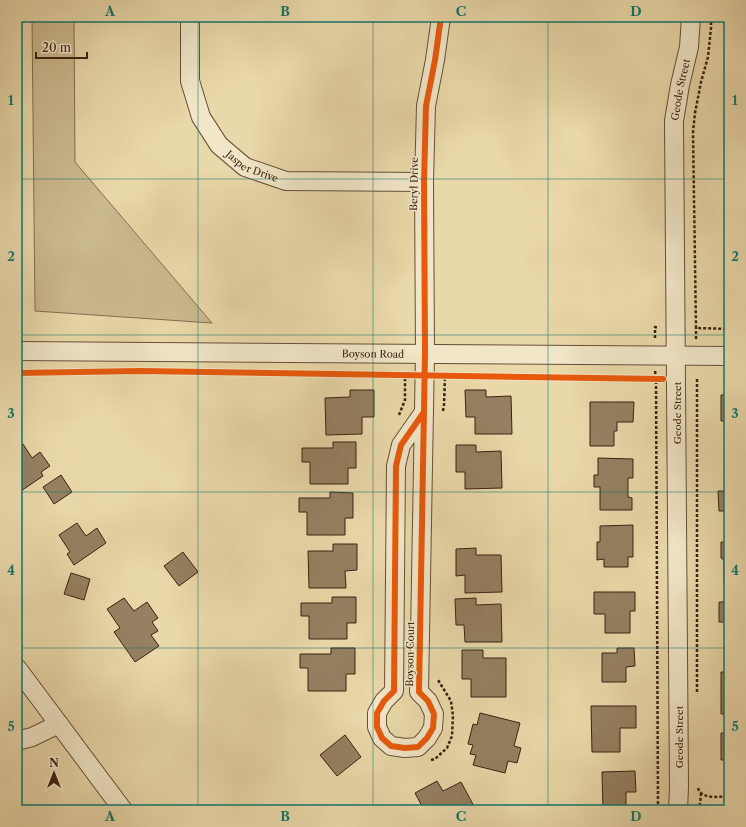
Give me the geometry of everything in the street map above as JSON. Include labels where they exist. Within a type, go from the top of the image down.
[{"type":"street","name":"Jasper Drive","points":[[190,17],[190,81],[201,117],[219,145],[246,167],[286,181],[424,182]]},
{"type":"street","name":"Beryl Drive","points":[[424,412],[424,182],[426,106],[442,17]]},
{"type":"street","name":"Geode Street","points":[[678,810],[674,121],[680,85],[689,47],[691,17]]},
{"type":"street","name":"Boyson Road","points":[[17,351],[729,356]]},
{"type":"street","name":"Boyson Court","points":[[424,412],[419,692],[428,701],[434,714],[433,728],[427,738],[418,747],[405,748],[391,746],[382,738],[377,727],[377,713],[384,701],[394,690],[396,466],[401,445],[424,412]]},
{"type":"street","points":[[17,668],[123,810]]},
{"type":"street","points":[[17,741],[32,737],[59,724]]},
{"type":"path","points":[[711,17],[708,57],[701,82],[693,132],[696,328],[729,329]]},
{"type":"path","points":[[654,341],[655,327],[662,328]]},
{"type":"path","points":[[655,369],[658,810]]},
{"type":"path","points":[[398,375],[453,376]]},
{"type":"path","points":[[648,378],[663,379]]},
{"type":"path","points":[[697,379],[698,695]]},
{"type":"path","points":[[698,782],[698,790],[701,794],[707,796],[729,797]]},
{"type":"shaded area","points":[[32,17],[74,17],[75,162],[212,323],[35,311]]},
{"type":"building","points":[[350,390],[374,390],[374,417],[362,417],[362,434],[326,435],[325,398],[350,397]]},
{"type":"building","points":[[465,390],[486,390],[486,397],[511,396],[512,434],[475,434],[475,417],[466,417]]},
{"type":"building","points":[[721,395],[729,395],[729,421],[721,421]]},
{"type":"building","points":[[590,402],[634,402],[633,422],[617,422],[617,431],[614,431],[614,446],[590,446]]},
{"type":"building","points":[[333,442],[356,442],[356,468],[348,468],[348,484],[310,484],[310,462],[302,462],[302,448],[333,448]]},
{"type":"building","points":[[23,444],[32,458],[40,452],[50,466],[41,472],[43,476],[21,491],[17,485],[17,448]]},
{"type":"building","points":[[456,445],[476,445],[476,452],[501,451],[502,488],[465,489],[465,472],[456,472]]},
{"type":"building","points":[[598,458],[633,459],[633,478],[628,478],[628,497],[632,498],[632,510],[600,510],[600,487],[594,487],[594,475],[598,475]]},
{"type":"building","points":[[61,475],[72,492],[54,504],[43,487]]},
{"type":"building","points":[[718,491],[729,491],[729,511],[719,511]]},
{"type":"building","points":[[330,492],[353,493],[353,518],[345,518],[345,535],[307,535],[307,512],[299,512],[299,498],[330,498]]},
{"type":"building","points":[[77,523],[86,536],[97,528],[106,543],[74,565],[67,554],[70,552],[59,535]]},
{"type":"building","points":[[633,525],[633,557],[628,557],[628,567],[604,567],[604,559],[597,560],[597,542],[600,542],[600,526]]},
{"type":"building","points":[[721,542],[729,543],[729,583],[724,583],[724,560],[721,558]]},
{"type":"building","points":[[333,544],[357,544],[357,570],[345,571],[346,588],[309,588],[308,551],[333,551]]},
{"type":"building","points":[[476,548],[476,555],[501,555],[502,592],[465,593],[465,575],[456,576],[456,549]]},
{"type":"building","points":[[183,552],[198,572],[179,586],[164,566]]},
{"type":"building","points":[[71,573],[90,579],[84,600],[64,594]]},
{"type":"building","points":[[594,592],[635,592],[635,611],[630,611],[630,633],[605,633],[605,614],[594,614]]},
{"type":"building","points":[[332,597],[356,597],[356,623],[347,623],[347,639],[309,639],[309,616],[301,616],[301,603],[332,603]]},
{"type":"building","points":[[124,598],[134,611],[147,602],[158,618],[152,622],[158,631],[151,635],[159,646],[135,662],[114,632],[120,628],[107,609]]},
{"type":"building","points":[[476,598],[476,605],[501,604],[502,642],[465,642],[464,625],[456,625],[455,599]]},
{"type":"building","points":[[719,602],[729,602],[729,622],[719,622]]},
{"type":"building","points":[[331,648],[355,648],[355,674],[346,674],[346,691],[308,691],[308,668],[300,668],[300,654],[331,654]]},
{"type":"building","points":[[617,648],[634,648],[635,666],[626,667],[626,682],[602,682],[602,653],[617,653]]},
{"type":"building","points":[[462,650],[483,650],[483,658],[506,658],[506,697],[471,697],[471,679],[462,679]]},
{"type":"building","points":[[721,672],[729,672],[729,714],[721,714]]},
{"type":"building","points":[[591,706],[636,706],[636,728],[620,728],[620,752],[592,752]]},
{"type":"building","points":[[480,713],[520,723],[514,746],[521,748],[517,763],[508,761],[505,773],[473,765],[476,755],[470,754],[473,745],[468,744],[473,724],[477,725]]},
{"type":"building","points":[[721,733],[729,733],[729,760],[721,760]]},
{"type":"building","points":[[345,735],[361,757],[337,776],[320,755]]},
{"type":"building","points":[[635,771],[636,792],[626,792],[626,810],[603,810],[602,772]]},
{"type":"building","points":[[437,781],[443,791],[461,782],[476,810],[424,810],[415,793]]},
{"type":"cycle path","points":[[424,412],[401,445],[396,466],[394,691],[384,701],[377,713],[377,727],[382,738],[391,746],[405,748],[418,747],[427,738],[433,728],[434,714],[428,701],[419,692],[425,353],[424,182],[426,106],[435,60],[441,17]]},
{"type":"cycle path","points":[[17,373],[140,371],[663,379]]}]
